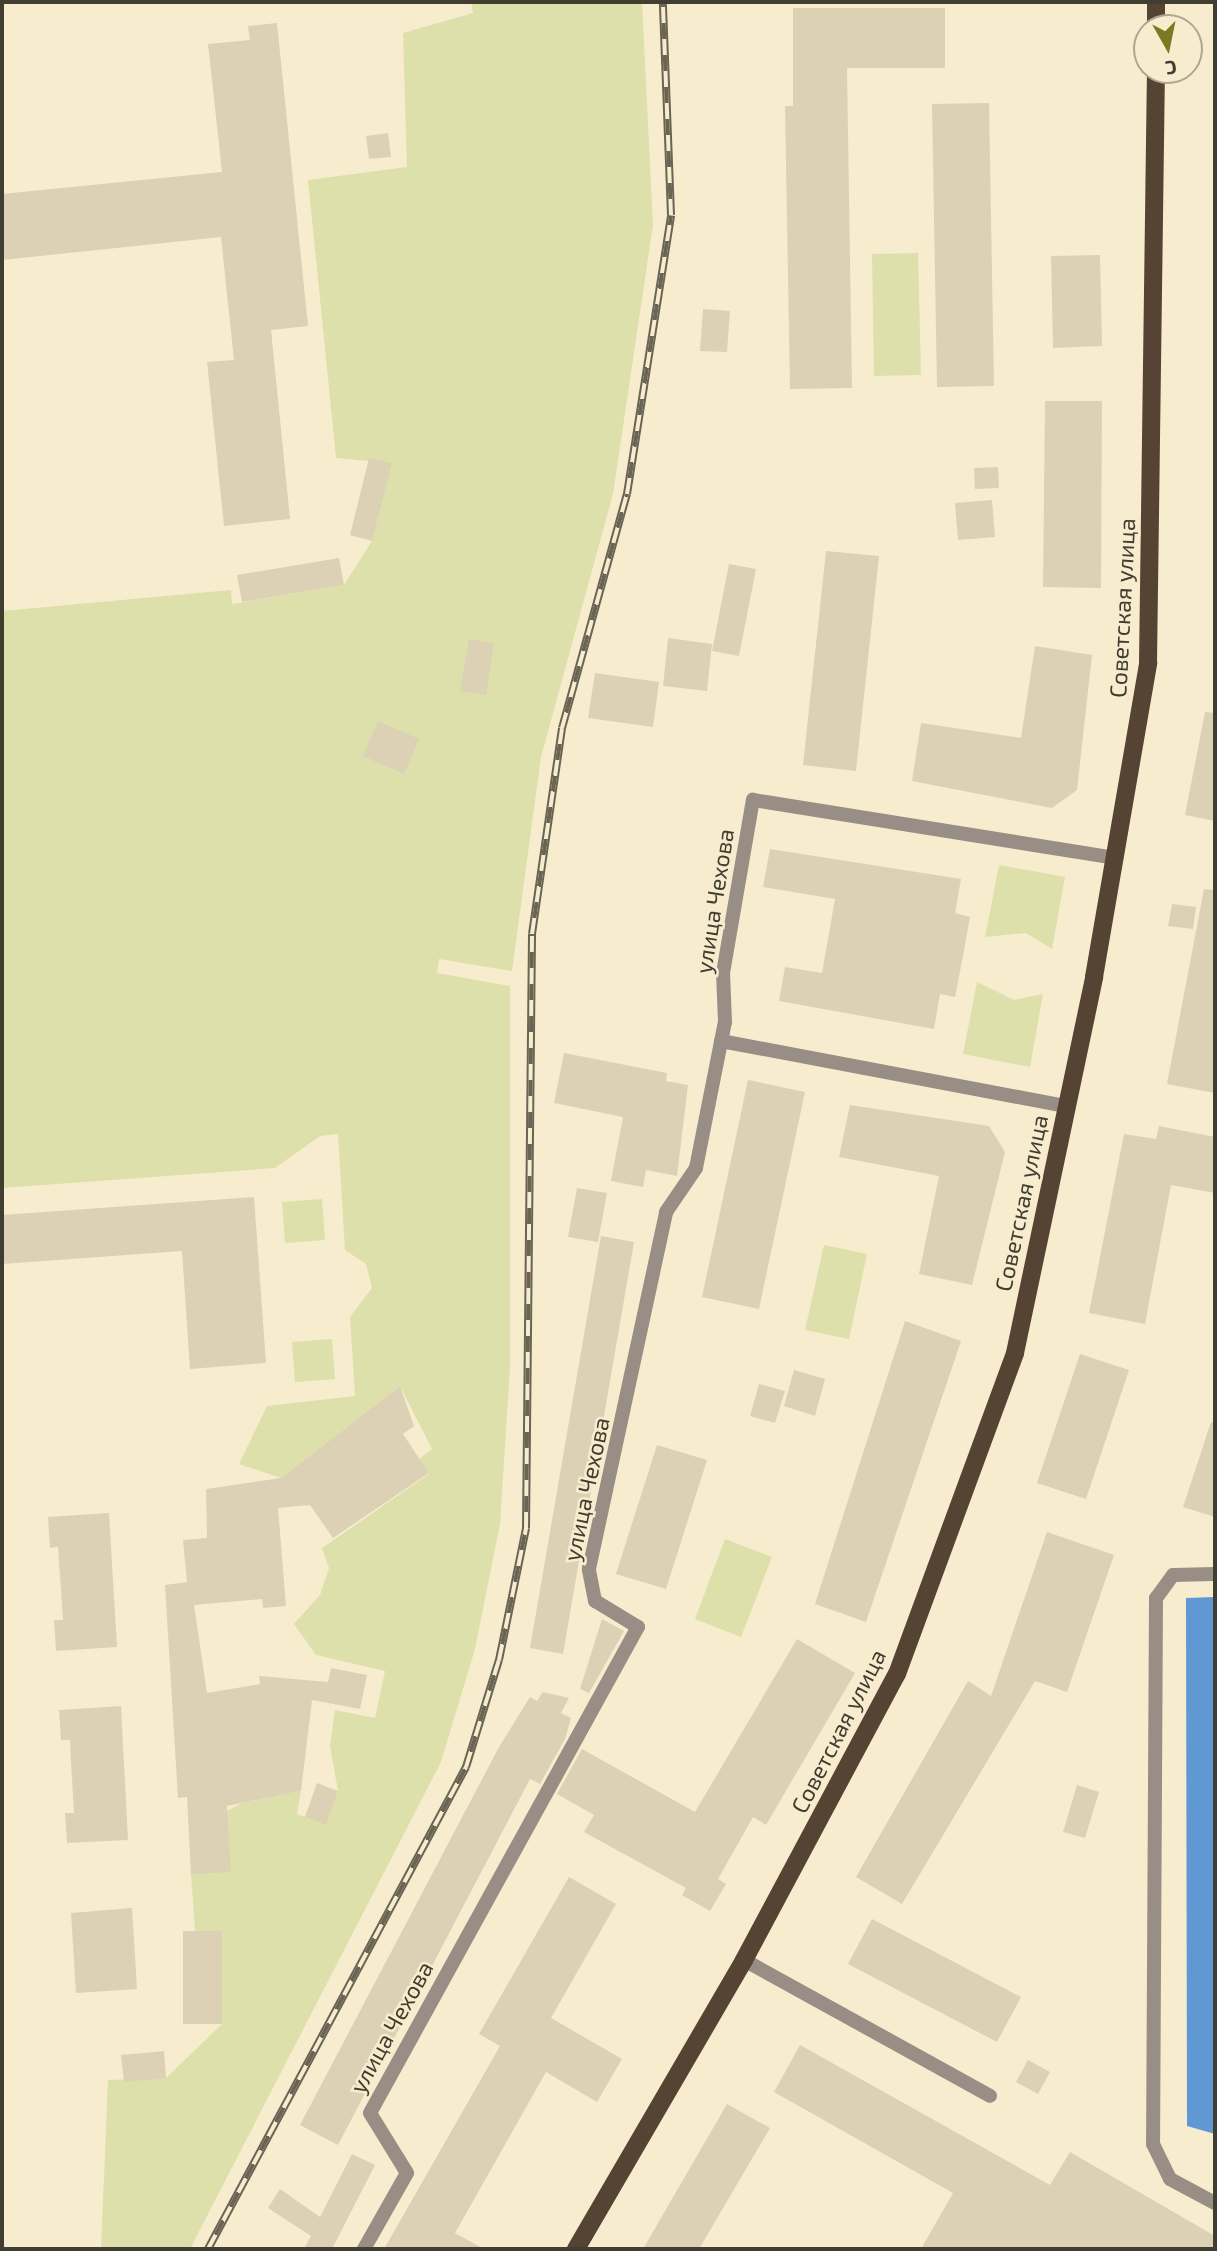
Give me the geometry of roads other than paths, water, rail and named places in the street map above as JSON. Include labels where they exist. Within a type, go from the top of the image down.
[{"type":"main road","name":"Советская улица","points":[[576,2249],[744,1960],[897,1674],[1014,1353],[1116,858],[1148,663],[1156,84]]},
{"type":"street","name":"улица Чехова","points":[[364,2249],[407,2173],[370,2113],[638,1627],[595,1601],[589,1569],[667,1212],[696,1168],[721,1041],[723,973],[753,800],[1116,858]]},
{"type":"street","points":[[721,1041],[1066,1106]]},
{"type":"street","points":[[1215,1574],[1173,1575],[1156,1598],[1153,2144],[1170,2179],[1215,2203]]},
{"type":"street","points":[[744,1960],[990,2096]]},
{"type":"water","points":[[1215,1597],[1215,2134],[1187,2126],[1186,1598]]},
{"type":"railway","points":[[208,2249],[466,1767],[499,1660],[526,1528],[532,934],[562,728],[627,494],[671,215],[663,2]]}]
